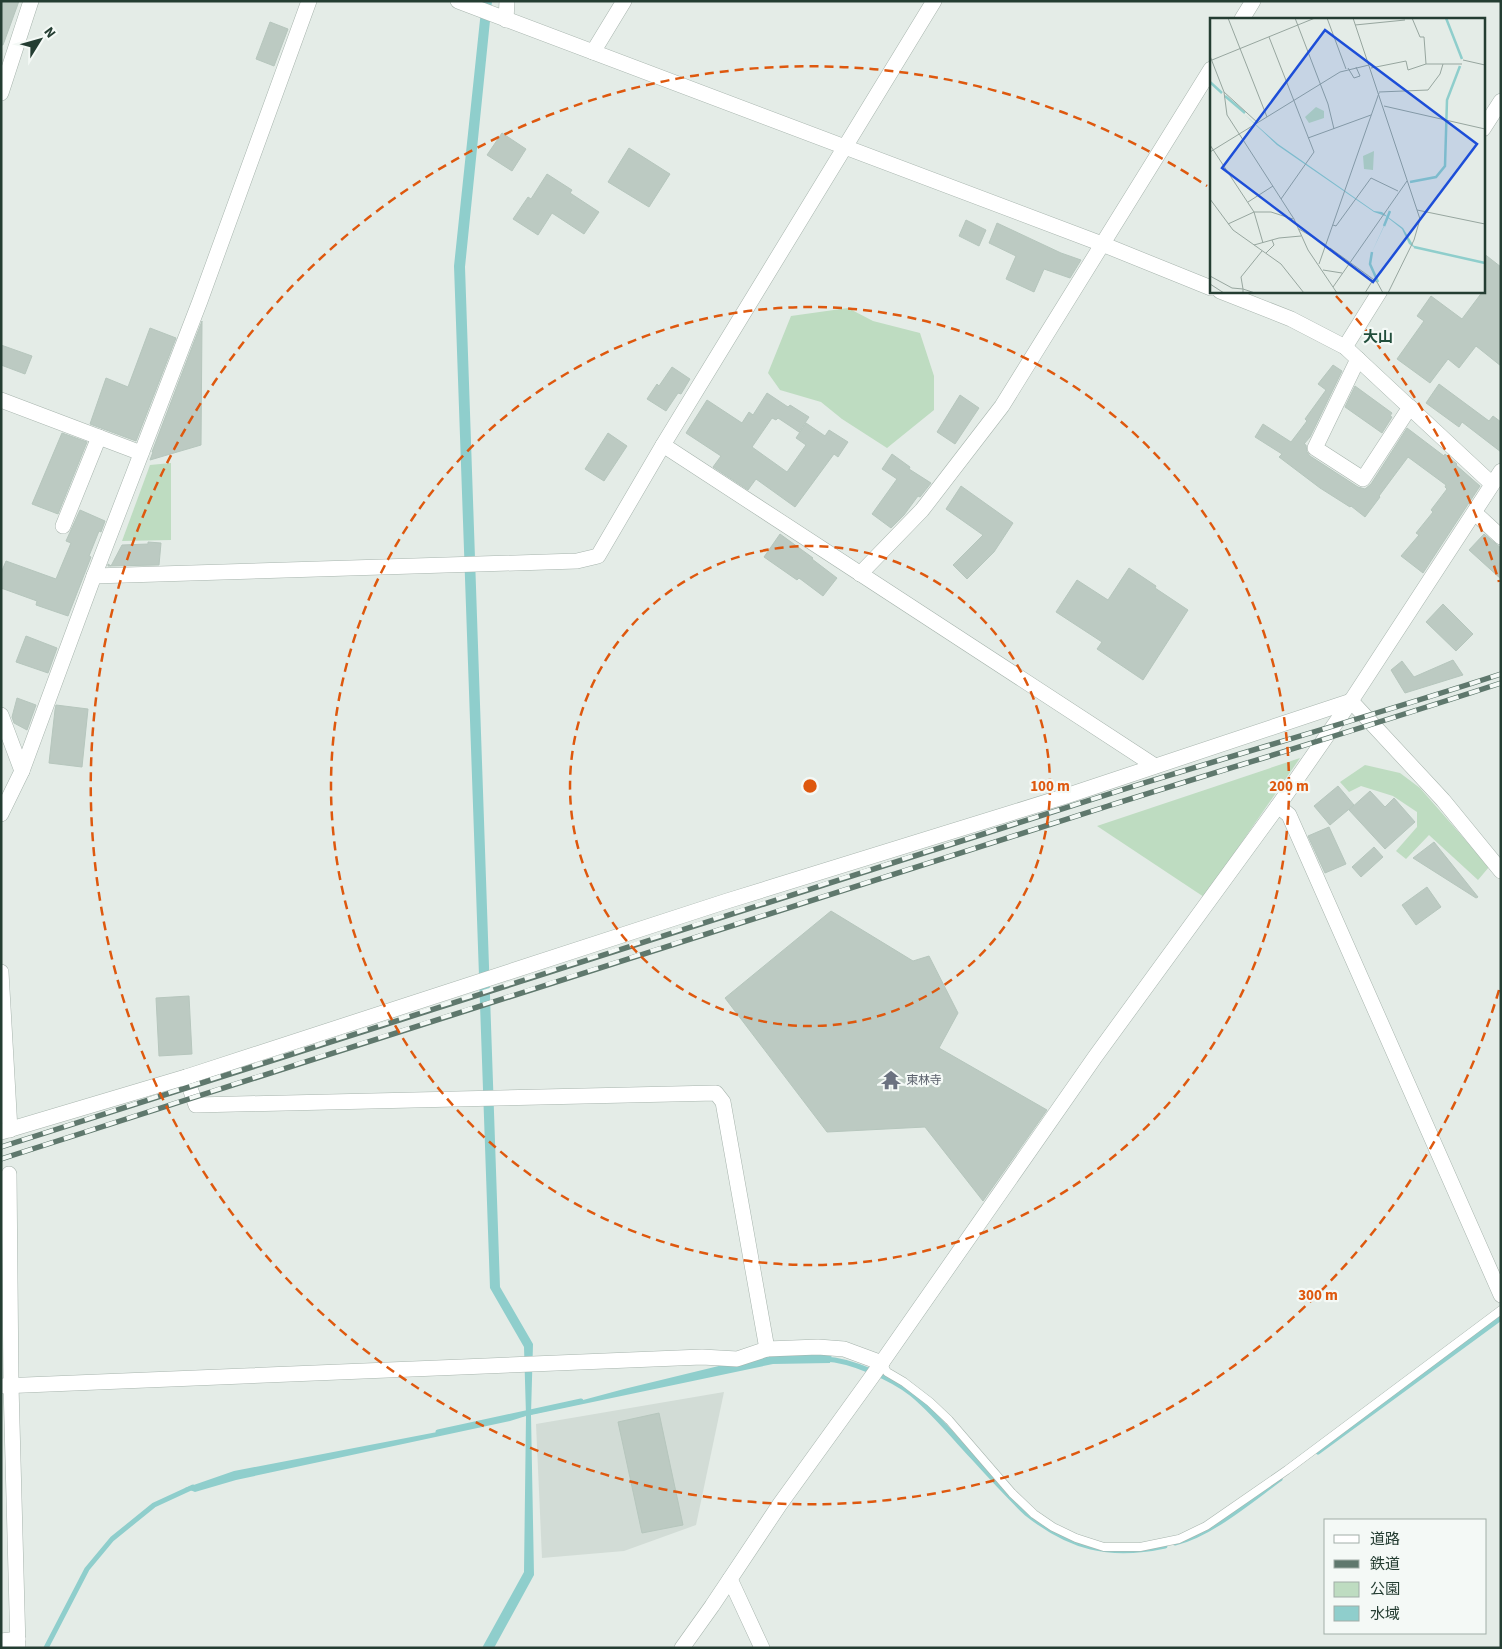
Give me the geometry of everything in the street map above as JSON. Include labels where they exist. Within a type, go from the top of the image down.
[{"type":"street","points":[[1,93],[31,1]]},
{"type":"street","points":[[1,814],[22,771],[94,576],[200,301],[309,1]]},
{"type":"street","points":[[458,1],[1102,244],[1210,288]]},
{"type":"street","points":[[506,20],[508,1]]},
{"type":"street","points":[[593,52],[624,1]]},
{"type":"street","points":[[94,576],[577,561],[598,556],[663,445],[934,1]]},
{"type":"street","points":[[1243,18],[1253,1]]},
{"type":"street","points":[[860,574],[922,510],[1002,406],[1210,71]]},
{"type":"street","points":[[1484,127],[1501,101]]},
{"type":"street","points":[[1223,292],[1291,319],[1345,347],[1492,484]]},
{"type":"street","points":[[1345,347],[1379,292]]},
{"type":"street","points":[[1358,359],[1315,448],[1363,478],[1410,408]]},
{"type":"street","points":[[1,400],[141,453]]},
{"type":"street","points":[[63,526],[99,437]]},
{"type":"street","points":[[663,445],[1155,766]]},
{"type":"street","points":[[682,1648],[780,1504],[882,1363],[1095,1057],[1352,701],[1501,471]]},
{"type":"street","points":[[1475,513],[1501,537]]},
{"type":"street","points":[[1,972],[6,1131],[186,1077],[727,901],[1057,799],[1352,701]]},
{"type":"street","points":[[1352,701],[1443,800],[1501,871]]},
{"type":"street","points":[[1,715],[22,771]]},
{"type":"street","points":[[1278,806],[1289,815],[1501,1295]]},
{"type":"street","points":[[186,1077],[196,1105],[716,1093],[723,1102],[768,1349]]},
{"type":"street","points":[[1,1640],[18,1643],[6,1385],[9,1174]]},
{"type":"street","points":[[6,1385],[702,1357],[737,1359],[768,1349],[810,1347],[844,1349],[882,1363]]},
{"type":"street","points":[[730,1579],[762,1648]]},
{"type":"lane","points":[[882,1363],[887,1372],[904,1382],[930,1402],[949,1420],[1012,1493],[1034,1514],[1053,1527],[1076,1538],[1104,1547],[1140,1547],[1179,1539],[1206,1526],[1287,1470],[1501,1310]]},
{"type":"shaded area","points":[[724,1392],[696,1525],[624,1551],[542,1558],[536,1424]]},
{"type":"green space","points":[[848,308],[873,321],[920,333],[934,376],[934,410],[887,448],[842,419],[821,402],[780,390],[768,373],[791,316]]},
{"type":"green space","points":[[171,463],[171,540],[122,541],[150,465]]},
{"type":"green space","points":[[1300,758],[1204,897],[1097,826]]},
{"type":"green space","points":[[1365,765],[1400,773],[1420,788],[1489,867],[1478,880],[1429,835],[1406,859],[1396,851],[1417,827],[1417,812],[1393,796],[1361,786],[1349,792],[1340,782]]},
{"type":"water","points":[[482,1],[492,1],[465,267],[500,1287],[533,1344],[531,1414],[772,1353],[832,1354],[830,1363],[773,1364],[531,1415],[534,1575],[494,1648],[482,1648],[524,1572],[526,1416],[236,1480],[195,1492],[185,1488],[234,1471],[526,1415],[524,1347],[490,1288],[454,266]]},
{"type":"building","points":[[1,1],[19,1],[3,45],[1,45]]},
{"type":"building","points":[[270,22],[288,29],[274,66],[256,59]]},
{"type":"building","points":[[502,133],[526,149],[512,171],[487,155]]},
{"type":"building","points":[[629,148],[670,174],[649,207],[608,182]]},
{"type":"building","points":[[547,174],[572,190],[570,193],[599,212],[584,234],[552,213],[538,235],[513,219],[528,197],[531,199]]},
{"type":"building","points":[[966,220],[986,230],[979,246],[959,236]]},
{"type":"building","points":[[997,223],[1061,253],[1081,260],[1070,278],[1044,269],[1034,292],[1006,279],[1016,256],[989,243]]},
{"type":"building","points":[[1484,254],[1501,267],[1501,366],[1476,346],[1459,368],[1448,359],[1430,383],[1397,359],[1424,321],[1417,316],[1431,296],[1462,319],[1484,292]]},
{"type":"building","points":[[202,321],[201,445],[150,460],[152,452]]},
{"type":"building","points":[[150,328],[176,338],[136,441],[90,424],[106,378],[128,387]]},
{"type":"building","points":[[1,345],[32,356],[25,374],[1,365]]},
{"type":"building","points":[[1333,365],[1342,371],[1310,437],[1304,444],[1310,456],[1358,487],[1365,489],[1371,484],[1407,428],[1444,456],[1445,454],[1480,486],[1423,573],[1401,556],[1419,535],[1416,533],[1433,512],[1431,510],[1447,489],[1446,485],[1408,457],[1365,517],[1351,506],[1320,488],[1279,457],[1282,454],[1255,437],[1263,424],[1291,442],[1307,421],[1305,419],[1326,390],[1318,384]]},
{"type":"building","points":[[672,367],[690,379],[681,394],[678,393],[666,411],[647,399]]},
{"type":"building","points":[[1439,384],[1489,421],[1493,416],[1501,422],[1501,452],[1462,422],[1459,427],[1426,403]]},
{"type":"building","points":[[1355,386],[1392,413],[1390,416],[1392,417],[1382,433],[1345,407]]},
{"type":"building","points":[[767,393],[788,407],[790,405],[809,417],[799,432],[778,418],[776,420],[772,418],[752,447],[787,472],[806,445],[796,438],[806,423],[825,436],[829,430],[848,442],[838,457],[834,454],[795,507],[756,479],[748,490],[713,467],[721,456],[686,433],[707,400],[742,423],[749,412],[753,415]]},
{"type":"building","points":[[960,395],[979,408],[955,444],[937,432]]},
{"type":"building","points":[[62,433],[87,442],[58,514],[32,504]]},
{"type":"building","points":[[608,433],[627,446],[604,481],[585,469]]},
{"type":"building","points":[[892,454],[910,467],[909,469],[931,483],[891,528],[872,514],[897,479],[882,469]]},
{"type":"building","points":[[961,486],[1013,523],[994,552],[967,579],[953,565],[983,535],[946,509]]},
{"type":"building","points":[[80,510],[105,521],[89,556],[91,557],[68,616],[36,605],[37,601],[1,588],[1,573],[6,561],[56,579],[71,543],[66,541]]},
{"type":"building","points":[[780,534],[837,578],[823,596],[799,578],[797,580],[764,557]]},
{"type":"building","points":[[1484,534],[1501,548],[1501,579],[1469,550]]},
{"type":"building","points":[[148,542],[161,543],[159,565],[111,566],[122,545],[148,544]]},
{"type":"building","points":[[1129,568],[1188,610],[1143,680],[1097,649],[1102,642],[1056,612],[1077,580],[1108,600]]},
{"type":"building","points":[[1443,604],[1473,634],[1456,651],[1426,622]]},
{"type":"building","points":[[26,636],[57,648],[48,673],[16,662]]},
{"type":"building","points":[[1453,660],[1463,675],[1405,693],[1391,670],[1402,661],[1414,677]]},
{"type":"building","points":[[17,698],[36,705],[27,730],[14,723],[12,717]]},
{"type":"building","points":[[56,705],[88,709],[82,767],[49,763]]},
{"type":"building","points":[[1338,786],[1354,805],[1330,825],[1314,806]]},
{"type":"building","points":[[1370,791],[1385,807],[1394,798],[1415,822],[1385,849],[1349,810]]},
{"type":"building","points":[[1329,827],[1346,864],[1325,873],[1308,836]]},
{"type":"building","points":[[1434,842],[1478,897],[1476,898],[1413,858]]},
{"type":"building","points":[[1374,847],[1383,857],[1361,877],[1352,867]]},
{"type":"building","points":[[1427,887],[1441,907],[1416,925],[1402,905]]},
{"type":"building","name":"東林寺","points":[[831,911],[913,961],[929,956],[958,1013],[939,1048],[1047,1110],[983,1201],[925,1127],[827,1132],[725,998]]},
{"type":"building","points":[[189,996],[192,1054],[159,1056],[156,998]]},
{"type":"building","points":[[659,1413],[683,1525],[642,1533],[618,1422]]},
{"type":"waterway","points":[[1318,1452],[1501,1318]]},
{"type":"waterway","points":[[825,1359],[858,1366],[893,1382],[912,1394],[1026,1513],[1058,1535],[1091,1547],[1108,1550],[1126,1551],[1165,1546]]},
{"type":"waterway","points":[[438,1432],[581,1401]]},
{"type":"waterway","points":[[1175,1543],[1202,1533],[1216,1525],[1280,1479]]},
{"type":"waterway","points":[[46,1648],[87,1569],[112,1539],[154,1505],[193,1487]]},
{"type":"railway","points":[[1,1147],[1131,787],[1501,674]]},
{"type":"railway","points":[[1,1159],[1108,806],[1501,683]]},
{"type":"place","name":"東林寺","points":[[891,1080]]},
{"type":"district","name":"大山","points":[[1378,337]]}]
